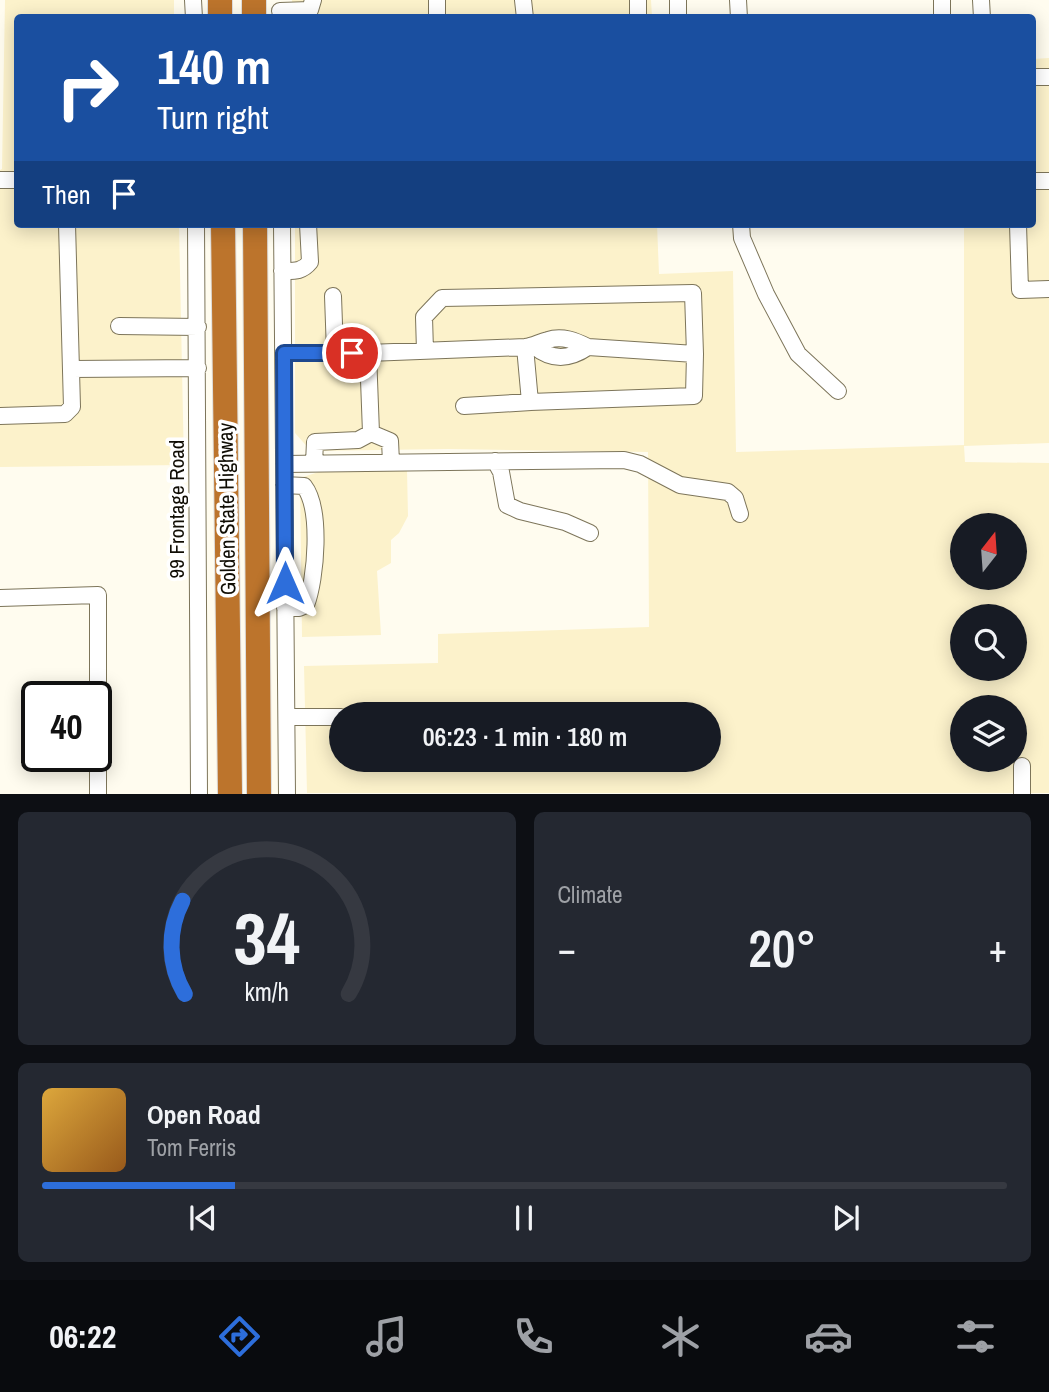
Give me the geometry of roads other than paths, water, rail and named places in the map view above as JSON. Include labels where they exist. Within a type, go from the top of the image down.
[{"type":"highway","name":"Golden State Highway","points":[[223,228],[230,793]]},
{"type":"highway","name":"Golden State Highway","points":[[255,228],[260,793]]},
{"type":"street","points":[[280,10],[311,9]]},
{"type":"street","points":[[0,416],[69,413],[72,407],[67,228]]},
{"type":"street","name":"99 Frontage Road","points":[[196,228],[199,793]]},
{"type":"street","points":[[282,228],[287,793]]},
{"type":"street","points":[[282,271],[298,271],[310,262],[308,228]]},
{"type":"street","points":[[741,228],[742,238],[766,295],[798,354],[838,391]]},
{"type":"street","points":[[1018,228],[1020,290],[1049,289]]},
{"type":"street","points":[[425,351],[424,317],[442,298],[693,293],[694,396],[464,406]]},
{"type":"street","points":[[333,296],[335,352]]},
{"type":"street","points":[[119,326],[198,327]]},
{"type":"street","points":[[531,402],[535,350],[549,339],[572,339],[588,347],[695,355]]},
{"type":"street","points":[[284,353],[535,350],[574,357],[588,347]]},
{"type":"street","points":[[368,354],[371,433]]},
{"type":"street","points":[[72,369],[198,368]]},
{"type":"street","points":[[371,433],[390,441],[391,462]]},
{"type":"street","points":[[314,463],[315,442],[358,440],[371,433]]},
{"type":"street","points":[[284,464],[624,460],[640,464],[680,485],[728,492],[736,498],[740,514]]},
{"type":"street","points":[[495,461],[501,472],[507,505],[520,512],[565,522],[590,533]]},
{"type":"street","points":[[284,485],[304,486],[314,505],[315,571],[306,605],[285,608]]},
{"type":"street","points":[[0,598],[97,595],[98,793]]},
{"type":"street","points":[[287,717],[329,717]]},
{"type":"street","points":[[1022,772],[1023,793]]}]
